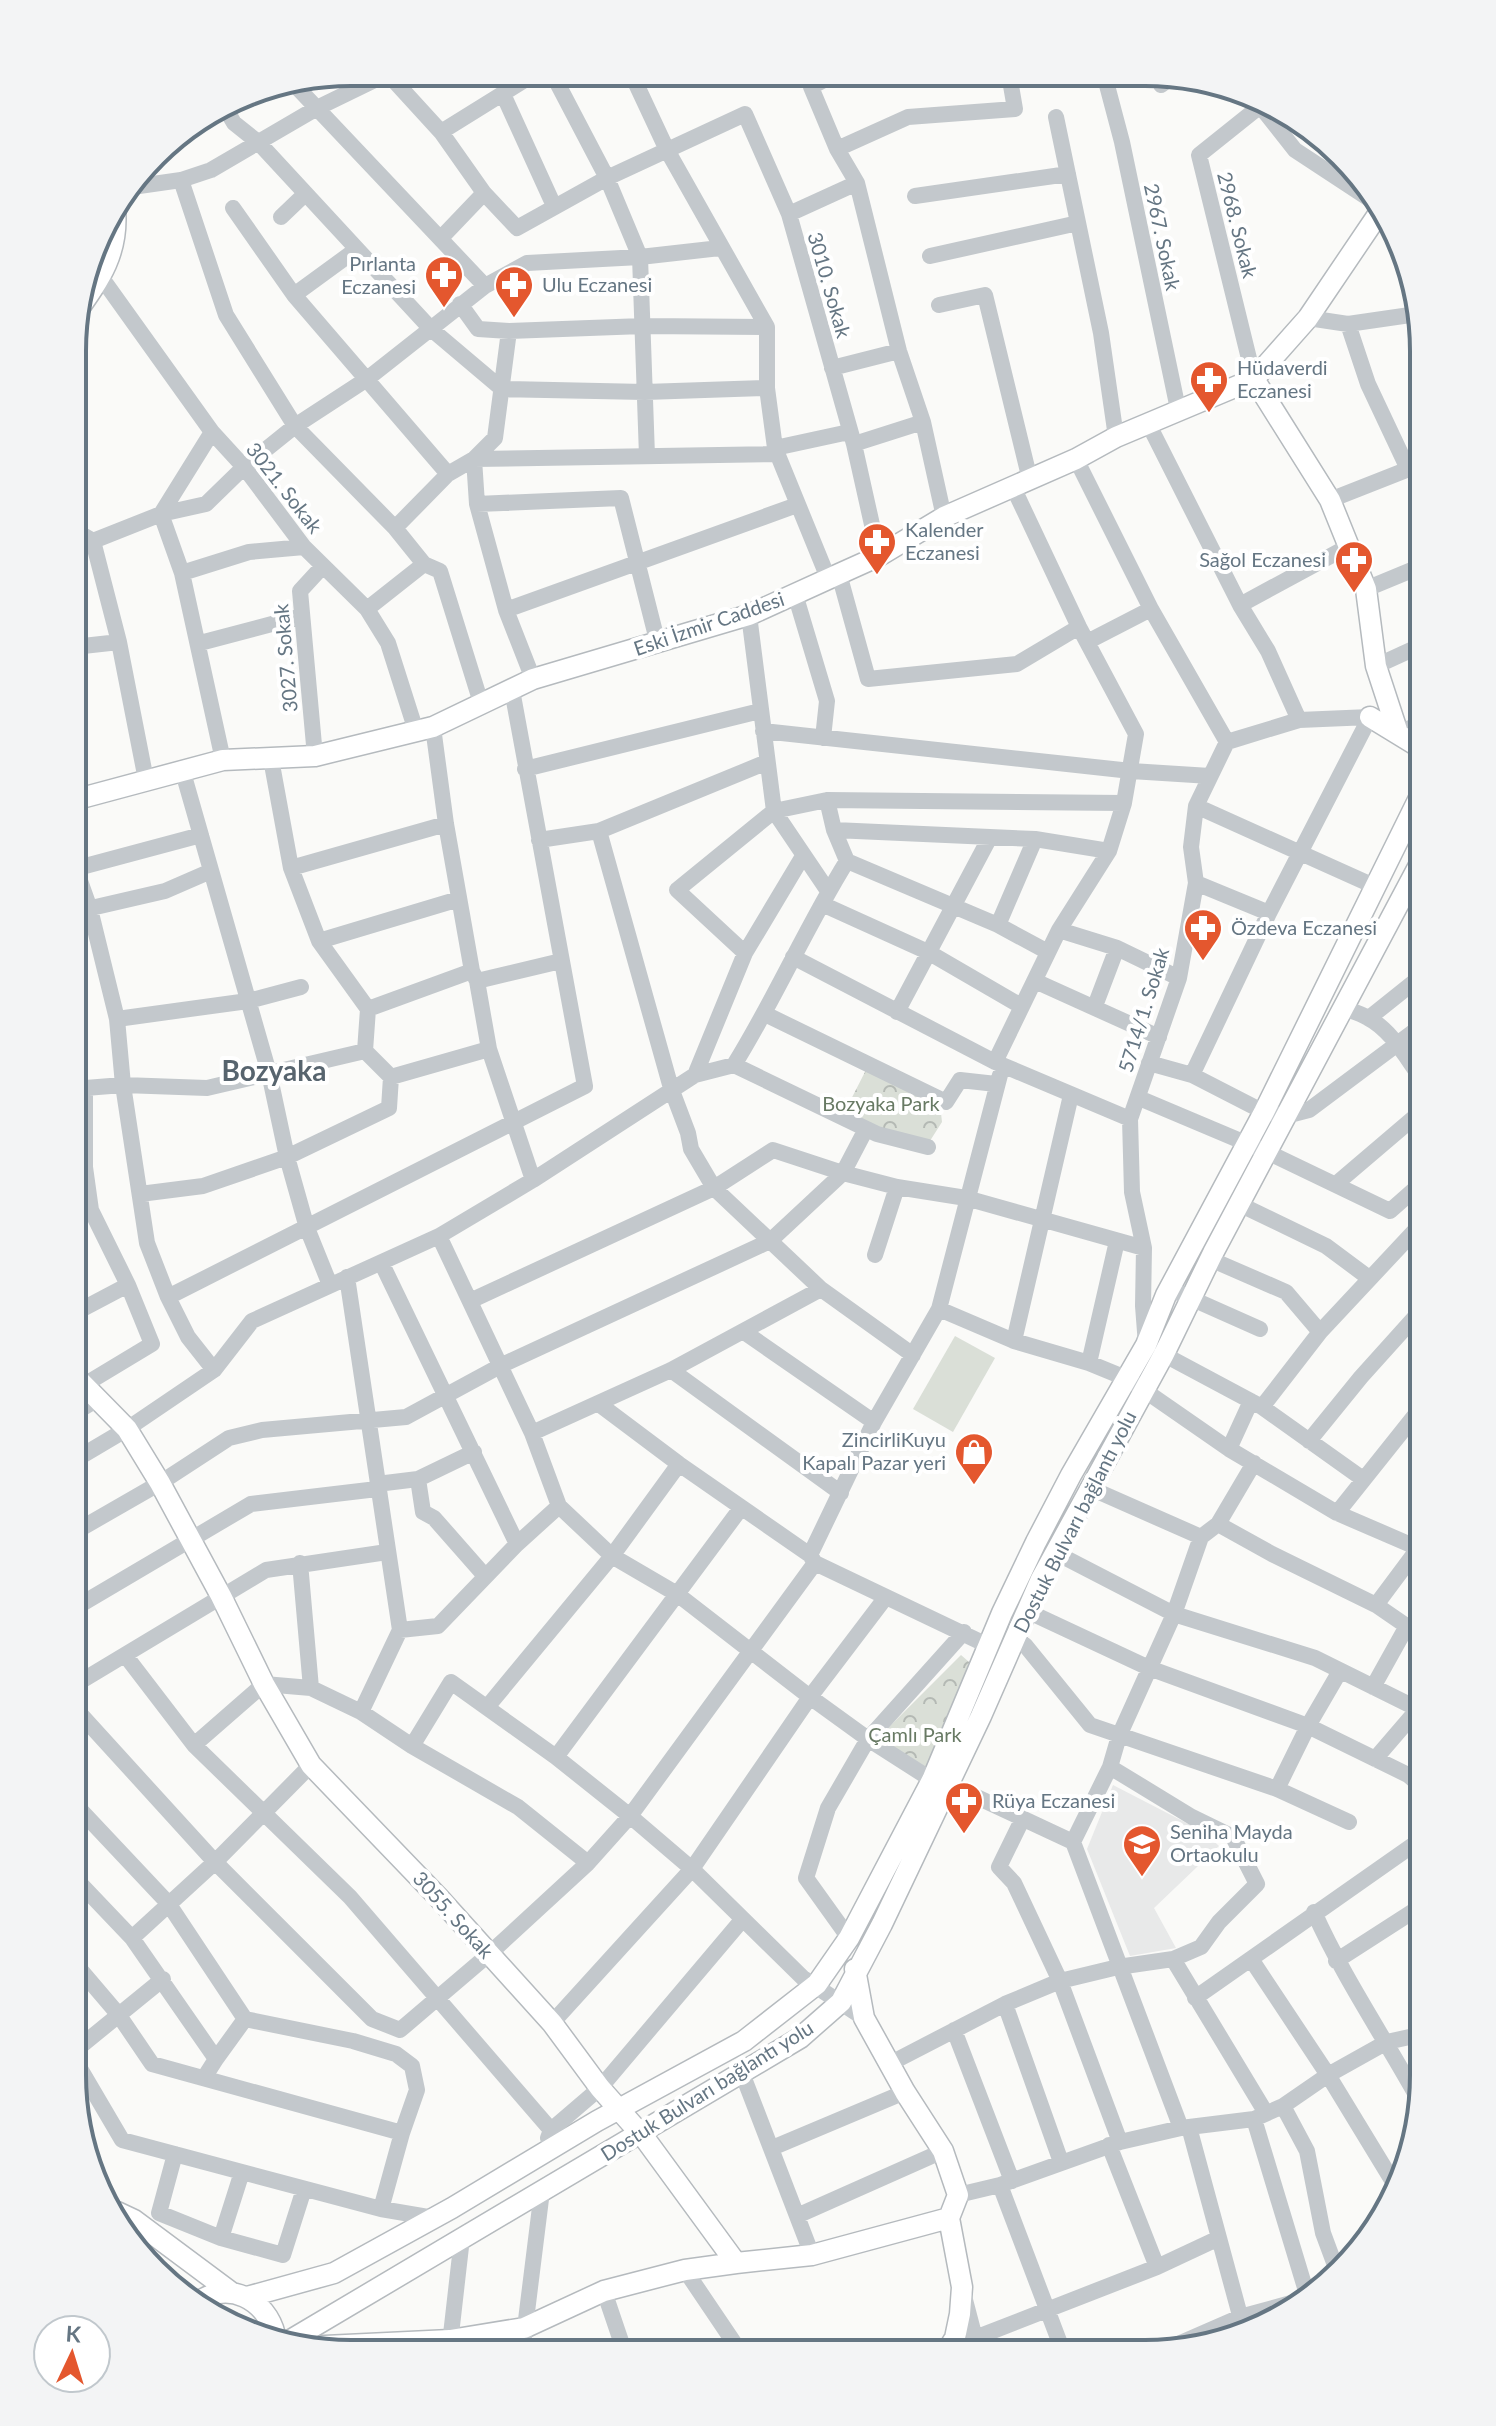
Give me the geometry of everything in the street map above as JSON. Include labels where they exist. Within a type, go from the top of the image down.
[{"type":"main road","name":"Eski İzmir Caddesi","points":[[86,797],[223,760],[315,756],[425,729],[533,679],[749,615],[879,556],[944,517],[1076,459],[1178,409],[1254,379],[1308,318],[1375,219]]},
{"type":"main road","points":[[100,266],[113,249],[114,233]]},
{"type":"main road","points":[[1254,379],[1330,500],[1349,546],[1366,589],[1376,666],[1398,733]]},
{"type":"main road","points":[[1370,717],[1410,741]]},
{"type":"main road","name":"Dostuk Bulvarı bağlantı yolu","points":[[1155,1349],[1170,1289],[1264,1112],[1410,816]]},
{"type":"main road","name":"Dostuk Bulvarı bağlantı yolu","points":[[208,2298],[216,2294],[239,2295],[334,2273],[618,2109],[744,2041],[815,1986],[849,1938],[940,1782],[1090,1488],[1136,1384],[1155,1349],[1191,1298],[1410,883]]},
{"type":"main road","name":"Dostuk Bulvarı bağlantı yolu","points":[[300,2335],[800,2038],[841,2002],[940,1782],[989,1646],[1036,1542],[1071,1475],[1136,1384]]},
{"type":"main road","name":"3055. Sokak","points":[[86,1387],[127,1429],[160,1483],[264,1684],[311,1765],[439,1898],[552,2023],[600,2088],[640,2133],[736,2263]]},
{"type":"main road","points":[[849,1938],[864,2018],[905,2092],[943,2151],[958,2195],[949,2218],[962,2287],[954,2340]]},
{"type":"main road","points":[[127,2217],[239,2295],[260,2306],[270,2318],[273,2328]]},
{"type":"main road","points":[[474,2340],[524,2328],[604,2291],[685,2270],[812,2255],[949,2218]]},
{"type":"street","points":[[145,185],[181,180],[211,170],[351,86]]},
{"type":"street","points":[[401,86],[441,132],[484,193],[517,228],[607,178],[667,150]]},
{"type":"street","points":[[441,132],[516,86]]},
{"type":"street","points":[[559,86],[607,178],[640,257],[647,456]]},
{"type":"street","points":[[637,86],[667,150],[767,327],[767,388],[776,451],[797,505],[834,576],[868,679],[1017,664],[1083,634],[1151,609]]},
{"type":"street","points":[[813,86],[837,149],[857,183],[899,351],[923,422],[944,517]]},
{"type":"street","points":[[837,149],[908,117],[1015,109],[1011,86]]},
{"type":"street","name":"2967. Sokak","points":[[1107,86],[1122,142],[1178,409]]},
{"type":"street","points":[[301,91],[485,286]]},
{"type":"street","points":[[503,94],[554,206]]},
{"type":"street","name":"2968. Sokak","points":[[1254,379],[1199,155],[1256,110]]},
{"type":"street","name":"3010. Sokak","points":[[667,150],[745,114],[789,214],[852,438],[879,556]]},
{"type":"street","points":[[229,115],[234,123],[259,143],[431,329],[502,389],[645,392],[767,388]]},
{"type":"street","points":[[1267,116],[1295,150],[1354,189]]},
{"type":"street","points":[[1056,117],[1101,333],[1116,437]]},
{"type":"street","points":[[915,196],[1068,174]]},
{"type":"street","points":[[181,180],[226,315],[295,426],[395,528],[424,564],[440,571],[481,703]]},
{"type":"street","points":[[789,214],[857,183]]},
{"type":"street","points":[[441,238],[484,193]]},
{"type":"street","points":[[281,217],[304,195]]},
{"type":"street","points":[[233,208],[294,295],[448,474]]},
{"type":"street","points":[[930,256],[1078,223]]},
{"type":"street","points":[[93,541],[161,514],[206,504],[244,467],[295,426],[367,379],[485,286],[527,263],[640,257],[720,248]]},
{"type":"street","points":[[294,295],[357,249]]},
{"type":"street","name":"3021. Sokak","points":[[97,278],[212,432],[244,467],[304,547],[367,609],[388,643],[425,729],[489,1049],[533,1180]]},
{"type":"street","points":[[86,1720],[215,1862],[372,2019],[400,2030],[588,1863],[630,1816],[813,1559],[874,1422],[939,1309],[999,1064],[1021,1006],[1059,930],[1109,851],[1124,803],[1136,734],[1083,634],[1021,484],[985,295],[939,305]]},
{"type":"street","points":[[460,304],[478,329],[767,327]]},
{"type":"street","points":[[1308,318],[1348,324],[1407,315]]},
{"type":"street","points":[[1348,324],[1368,384],[1410,456]]},
{"type":"street","points":[[395,528],[448,474],[474,459],[495,438],[509,331]]},
{"type":"street","points":[[832,368],[899,351]]},
{"type":"street","points":[[474,459],[776,451],[923,422]]},
{"type":"street","points":[[1148,423],[1240,605],[1268,651],[1299,720]]},
{"type":"street","points":[[161,514],[212,432]]},
{"type":"street","points":[[474,459],[477,504],[506,610],[533,679]]},
{"type":"street","points":[[1076,459],[1151,609],[1227,742],[1299,720],[1370,717],[1269,913],[1192,1075]]},
{"type":"street","points":[[1330,500],[1410,468]]},
{"type":"street","points":[[477,504],[621,498],[658,644]]},
{"type":"street","points":[[506,610],[797,505]]},
{"type":"street","points":[[161,514],[182,573],[200,643],[223,760]]},
{"type":"street","points":[[86,537],[93,541],[119,642],[146,780]]},
{"type":"street","points":[[1240,605],[1349,546]]},
{"type":"street","points":[[182,573],[249,552],[304,547]]},
{"type":"street","points":[[367,609],[424,564]]},
{"type":"street","name":"3027. Sokak","points":[[315,756],[300,591],[323,566]]},
{"type":"street","points":[[1366,589],[1410,571]]},
{"type":"street","points":[[795,594],[827,701],[823,738]]},
{"type":"street","points":[[749,615],[774,811],[825,897],[1021,1006]]},
{"type":"street","points":[[200,643],[302,616]]},
{"type":"street","points":[[86,646],[119,642]]},
{"type":"street","points":[[1376,666],[1410,650]]},
{"type":"street","points":[[168,1297],[585,1086],[512,690]]},
{"type":"street","points":[[525,769],[760,711]]},
{"type":"street","points":[[1398,733],[1410,728]]},
{"type":"street","points":[[763,731],[1131,771],[1210,776]]},
{"type":"street","name":"5714/1. Sokak","points":[[1155,1349],[1143,1306],[1144,1248],[1132,1192],[1130,1119],[1179,978],[1196,883],[1191,847],[1196,806],[1227,742]]},
{"type":"street","points":[[140,1194],[203,1186],[287,1157],[389,1108],[391,1077],[365,1051],[368,1009],[319,941],[291,868],[271,759]]},
{"type":"street","points":[[539,840],[599,831],[767,762]]},
{"type":"street","points":[[182,769],[269,1073],[287,1157],[307,1228],[330,1285]]},
{"type":"street","points":[[745,953],[677,890],[774,811],[827,800],[1124,803]]},
{"type":"street","points":[[827,800],[834,830],[847,861],[998,925],[1048,952]]},
{"type":"street","points":[[1196,806],[1301,853],[1377,880]]},
{"type":"street","points":[[291,868],[446,824]]},
{"type":"street","points":[[834,830],[1035,839],[1109,851]]},
{"type":"street","points":[[599,831],[671,1088],[691,1149],[714,1188],[821,1289],[913,1355]]},
{"type":"street","points":[[86,864],[201,835]]},
{"type":"street","points":[[897,1012],[990,837]]},
{"type":"street","points":[[998,925],[1035,839]]},
{"type":"street","points":[[695,1075],[745,953],[803,856]]},
{"type":"street","points":[[734,1065],[765,1014],[847,861]]},
{"type":"street","points":[[86,909],[165,891],[211,871]]},
{"type":"street","points":[[1196,883],[1269,913]]},
{"type":"street","points":[[319,941],[459,899]]},
{"type":"street","points":[[86,922],[117,1019],[123,1085],[147,1243],[188,1337],[214,1370]]},
{"type":"street","points":[[1059,930],[1117,948],[1179,978]]},
{"type":"street","points":[[1095,1006],[1117,948]]},
{"type":"street","points":[[793,957],[999,1064],[1130,1119]]},
{"type":"street","points":[[368,1009],[474,976],[561,961]]},
{"type":"street","points":[[1035,981],[1159,1037]]},
{"type":"street","points":[[1369,1018],[1410,985]]},
{"type":"street","points":[[117,1019],[248,1001],[301,987]]},
{"type":"street","points":[[1343,1008],[1369,1018],[1410,1063]]},
{"type":"street","points":[[765,1014],[946,1102],[960,1080],[996,1084]]},
{"type":"street","points":[[1149,1063],[1192,1075],[1264,1112],[1286,1116],[1309,1110],[1410,1036]]},
{"type":"street","points":[[391,1077],[489,1049]]},
{"type":"street","points":[[86,1088],[123,1085],[207,1088],[365,1051]]},
{"type":"street","points":[[86,1453],[214,1370],[252,1321],[439,1236],[533,1180],[695,1075],[734,1065],[866,1129],[928,1147]]},
{"type":"street","points":[[1014,1341],[1071,1095]]},
{"type":"street","points":[[1139,1098],[1267,1152],[1390,1211],[1410,1194]]},
{"type":"street","points":[[1336,1184],[1410,1121]]},
{"type":"street","points":[[86,1526],[229,1438],[262,1430],[406,1417],[502,1365],[770,1241],[843,1173],[866,1129]]},
{"type":"street","points":[[470,1301],[714,1188],[773,1150],[843,1173],[897,1187],[966,1198],[1144,1248]]},
{"type":"street","points":[[875,1255],[897,1187]]},
{"type":"street","points":[[86,1193],[152,1344],[86,1385]]},
{"type":"street","points":[[1239,1204],[1326,1246],[1369,1278]]},
{"type":"street","points":[[439,1236],[502,1365],[559,1506],[612,1556],[677,1594],[868,1739],[940,1782],[1073,1842]]},
{"type":"street","points":[[1229,1449],[1256,1404],[1369,1278],[1409,1238]]},
{"type":"street","points":[[1089,1363],[1117,1241]]},
{"type":"street","points":[[1210,1259],[1286,1292],[1320,1332]]},
{"type":"street","points":[[382,1264],[517,1544]]},
{"type":"street","points":[[347,1277],[400,1630],[361,1712]]},
{"type":"street","points":[[86,1307],[128,1285]]},
{"type":"street","points":[[532,1433],[671,1370],[821,1289]]},
{"type":"street","points":[[1170,1289],[1260,1329]]},
{"type":"street","points":[[939,1309],[1014,1341],[1089,1363],[1136,1384],[1229,1449],[1337,1513],[1409,1541]]},
{"type":"street","points":[[1309,1441],[1409,1323]]},
{"type":"street","points":[[744,1332],[874,1422]]},
{"type":"street","points":[[1155,1349],[1256,1404],[1363,1479]]},
{"type":"street","points":[[671,1370],[841,1493]]},
{"type":"street","points":[[599,1404],[813,1559],[989,1646]]},
{"type":"street","points":[[1337,1513],[1409,1422]]},
{"type":"street","points":[[86,1601],[251,1504],[418,1479],[474,1452]]},
{"type":"street","points":[[1241,2322],[1185,2128],[1118,1967],[1073,1842],[1110,1767],[1119,1736],[1174,1614],[1201,1537],[1218,1524],[1254,1463]]},
{"type":"street","points":[[488,1706],[612,1556],[679,1464]]},
{"type":"street","points":[[418,1479],[423,1512],[434,1518],[485,1576]]},
{"type":"street","points":[[1090,1488],[1201,1537]]},
{"type":"street","points":[[400,1630],[438,1626],[517,1544],[559,1506]]},
{"type":"street","points":[[556,1757],[741,1508]]},
{"type":"street","points":[[1218,1524],[1376,1605],[1407,1626],[1373,1687]]},
{"type":"street","points":[[86,1678],[266,1570],[387,1552]]},
{"type":"street","points":[[1056,1553],[1174,1614],[1315,1658],[1409,1705]]},
{"type":"street","points":[[1376,1605],[1409,1561]]},
{"type":"street","points":[[300,1563],[311,1688]]},
{"type":"street","points":[[552,2023],[692,1869],[810,1697],[886,1597]]},
{"type":"street","points":[[1027,1611],[1149,1668],[1308,1726],[1409,1776]]},
{"type":"street","points":[[849,1938],[806,1878],[828,1808],[868,1739],[964,1632]]},
{"type":"street","points":[[1025,1645],[1090,1725],[1277,1789],[1349,1822]]},
{"type":"street","points":[[125,1655],[194,1745],[350,1897],[551,2130]]},
{"type":"street","points":[[1277,1789],[1340,1671]]},
{"type":"street","points":[[412,1746],[451,1682],[488,1706],[630,1816],[692,1869],[803,1978],[864,2018]]},
{"type":"street","points":[[194,1745],[264,1684],[311,1688],[361,1712],[412,1746],[518,1807],[588,1863]]},
{"type":"street","points":[[1375,1759],[1409,1719]]},
{"type":"street","points":[[132,1938],[215,1862],[311,1765]]},
{"type":"street","points":[[891,2063],[1005,2004],[1060,1981],[1118,1967],[1173,1959],[1201,1947],[1219,1922],[1257,1884],[1233,1837],[1192,1817],[1110,1767]]},
{"type":"street","points":[[86,1816],[168,1903],[245,2019],[353,2041],[396,2054],[412,2066],[417,2090],[381,2209]]},
{"type":"street","points":[[1022,1820],[999,1867],[1014,1883],[1060,1981],[1157,2267]]},
{"type":"street","points":[[1195,1998],[1409,1847]]},
{"type":"street","points":[[86,1890],[132,1938],[216,2059]]},
{"type":"street","points":[[1314,1912],[1336,1961],[1409,2082]]},
{"type":"street","points":[[1336,1961],[1409,1914]]},
{"type":"street","points":[[542,2154],[551,2130],[600,2088],[742,1920]]},
{"type":"street","points":[[1173,1959],[1260,2116],[1305,2286]]},
{"type":"street","points":[[1251,1959],[1328,2075],[1389,2176]]},
{"type":"street","points":[[86,1976],[118,2014],[152,2064],[402,2133]]},
{"type":"street","points":[[86,2043],[163,1979]]},
{"type":"street","points":[[1005,2004],[1061,2162]]},
{"type":"street","points":[[204,2078],[245,2019]]},
{"type":"street","points":[[954,2030],[1058,2340]]},
{"type":"street","points":[[958,2195],[1006,2183],[1115,2144],[1185,2128],[1260,2116],[1283,2106],[1328,2075],[1387,2042],[1409,2037]]},
{"type":"street","points":[[742,2073],[812,2255]]},
{"type":"street","points":[[86,2076],[122,2140],[381,2209],[434,2218]]},
{"type":"street","points":[[772,2148],[905,2092]]},
{"type":"street","points":[[1283,2106],[1307,2151],[1323,2233],[1333,2261]]},
{"type":"street","points":[[799,2215],[943,2151]]},
{"type":"street","points":[[175,2154],[159,2213],[221,2238],[283,2255],[304,2189]]},
{"type":"street","points":[[221,2238],[242,2172]]},
{"type":"street","points":[[523,2340],[542,2191]]},
{"type":"street","points":[[450,2340],[462,2238]]},
{"type":"street","points":[[990,2340],[1047,2311],[1157,2267],[1219,2238]]},
{"type":"street","points":[[685,2270],[726,2340]]},
{"type":"street","points":[[962,2287],[976,2340]]},
{"type":"street","points":[[604,2291],[621,2340]]},
{"type":"street","points":[[1202,2334],[1240,2317],[1271,2309]]},
{"type":"shaded area","name":"Seniha Mayda Ortaokulu","points":[[1113,1785],[1204,1832],[1219,1846],[1154,1908],[1176,1948],[1130,1956],[1087,1849]]},
{"type":"green space","name":"Bozyaka Park","points":[[866,1070],[940,1104],[942,1122],[928,1144],[843,1115]]},
{"type":"green space","points":[[955,1336],[995,1358],[953,1432],[913,1409]]},
{"type":"green space","name":"Çamlı Park","points":[[961,1655],[976,1668],[925,1770],[875,1741]]},
{"type":"place","name":"Pırlanta Eczanesi","points":[[444,309]]},
{"type":"place","name":"Ulu Eczanesi","points":[[514,319]]},
{"type":"place","name":"Hüdaverdi Eczanesi","points":[[1209,414]]},
{"type":"place","name":"Kalender Eczanesi","points":[[877,576]]},
{"type":"place","name":"Sağol Eczanesi","points":[[1354,594]]},
{"type":"place","name":"Özdeva Eczanesi","points":[[1203,962]]},
{"type":"place","name":"ZincirliKuyu Kapalı Pazar yeri","points":[[974,1486]]},
{"type":"place","name":"Rüya Eczanesi","points":[[964,1835]]},
{"type":"place","name":"Seniha Mayda Ortaokulu","points":[[1142,1878]]},
{"type":"district","name":"Bozyaka","points":[[274,1071]]}]
